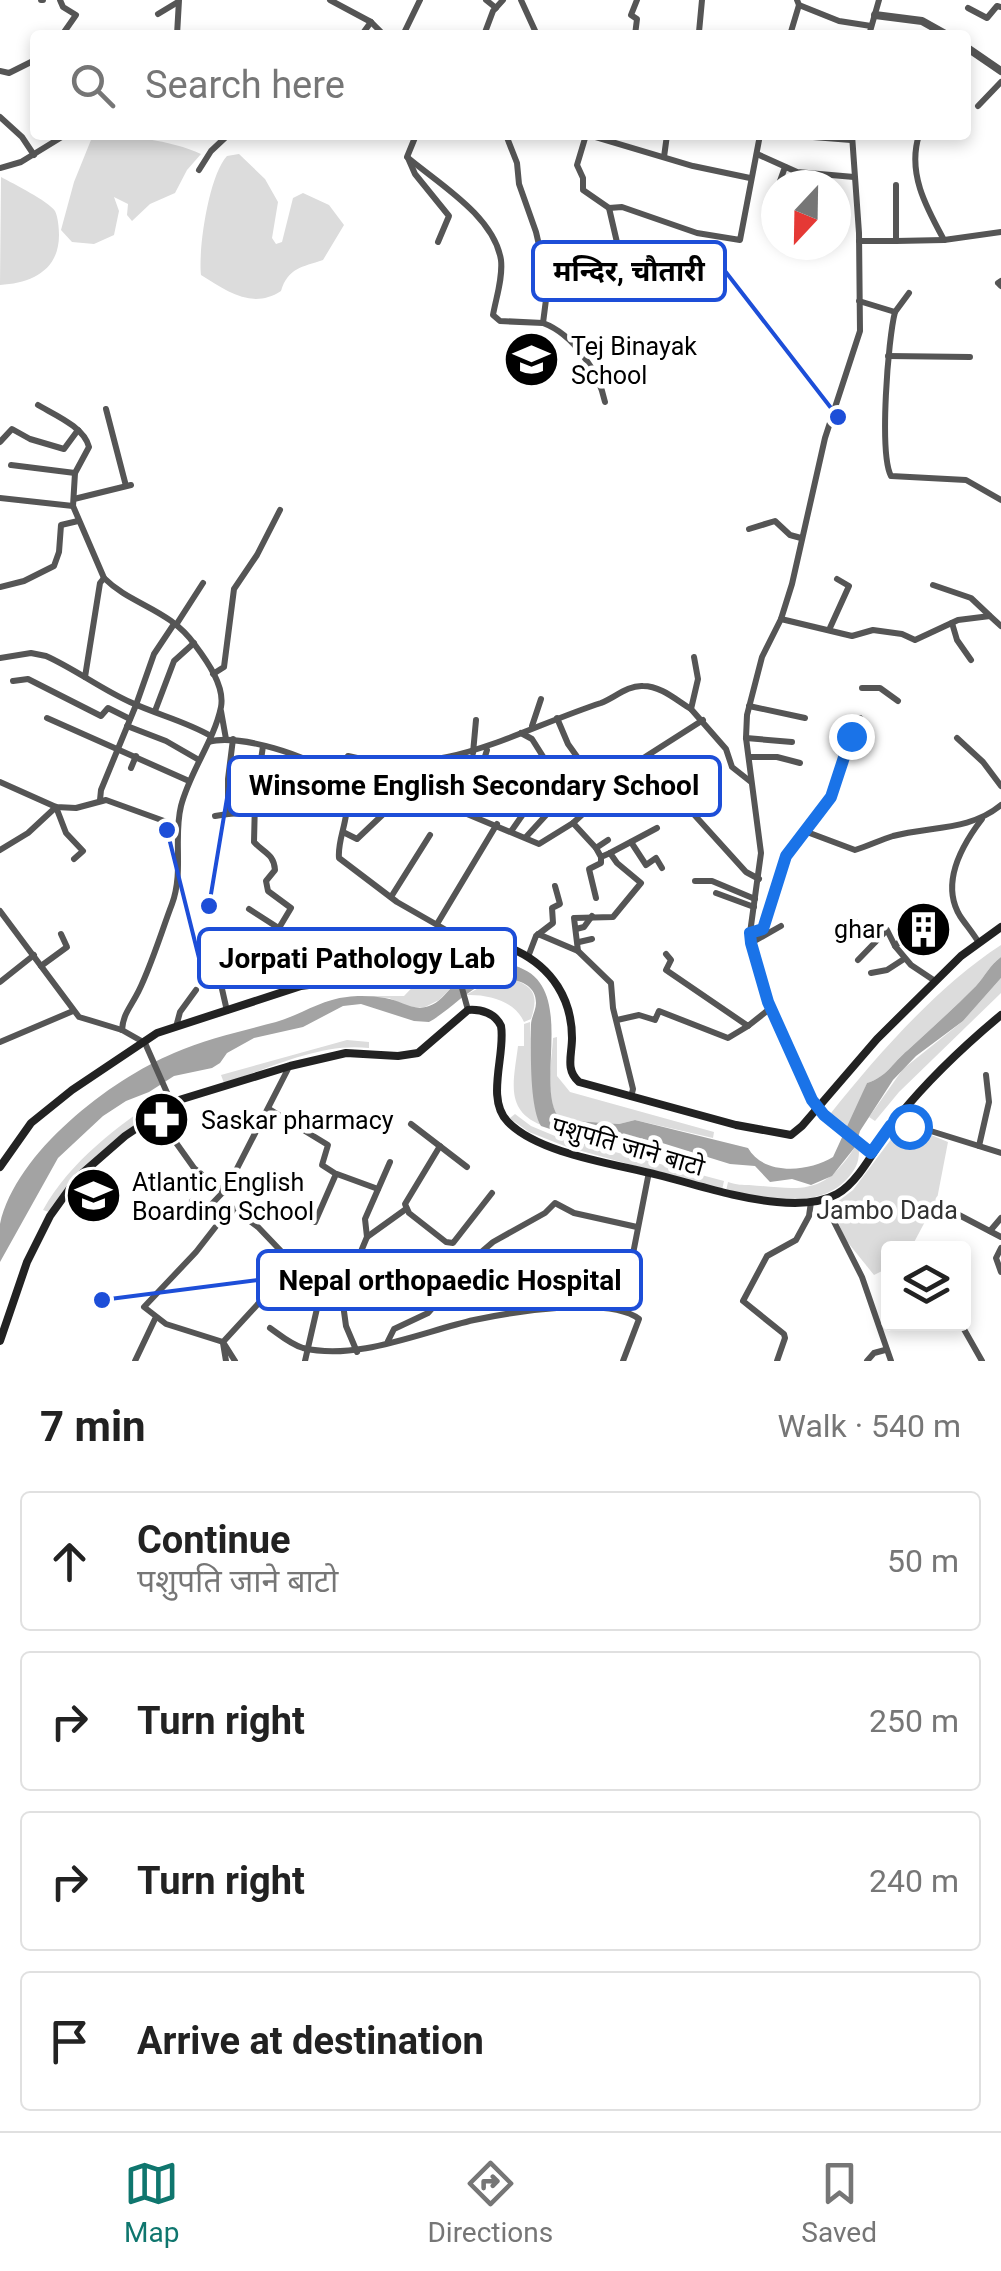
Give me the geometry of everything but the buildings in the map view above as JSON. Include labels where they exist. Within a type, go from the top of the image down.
[{"type":"main road","points":[[0,1167],[31,1123],[72,1090],[157,1033],[301,986],[392,985],[426,954],[450,944],[493,942],[528,957],[552,976],[563,993],[572,1036],[570,1067],[574,1079],[779,1136],[795,1133],[821,1112],[852,1064],[936,981],[1001,927]]},
{"type":"main road","points":[[0,1341],[27,1262],[50,1216],[78,1177],[118,1142],[172,1104],[290,1066],[346,1052],[411,1055],[468,1010]]},
{"type":"main road","name":"पशुपति जाने बाटो","points":[[468,1010],[486,1012],[501,1026],[499,1097],[507,1122],[554,1147],[723,1194],[780,1203],[823,1200]]},
{"type":"main road","points":[[823,1200],[847,1187],[891,1125],[1000,1016]]},
{"type":"street","points":[[330,0],[379,30]]},
{"type":"street","points":[[405,30],[420,0]]},
{"type":"street","points":[[486,0],[496,8]]},
{"type":"street","points":[[486,30],[503,0]]},
{"type":"street","points":[[521,0],[535,30]]},
{"type":"street","points":[[636,0],[631,15],[637,19],[636,30]]},
{"type":"street","points":[[699,30],[702,0]]},
{"type":"street","points":[[791,30],[798,2],[838,21],[870,30],[879,0]]},
{"type":"street","points":[[61,1],[76,15],[66,30]]},
{"type":"street","points":[[158,14],[179,1]]},
{"type":"street","points":[[177,30],[179,1]]},
{"type":"street","points":[[968,8],[987,18],[997,6],[1001,8]]},
{"type":"street","points":[[876,16],[922,22],[937,30]]},
{"type":"street","points":[[365,30],[371,22]]},
{"type":"street","points":[[971,50],[1001,71]]},
{"type":"street","points":[[0,70],[9,73],[30,62]]},
{"type":"street","points":[[978,106],[1001,82]]},
{"type":"street","points":[[0,117],[22,137],[34,155]]},
{"type":"street","points":[[0,168],[34,155],[57,140]]},
{"type":"street","points":[[200,170],[223,140]]},
{"type":"street","points":[[414,140],[408,157],[415,174],[448,216],[438,242]]},
{"type":"street","points":[[507,140],[548,284],[543,323]]},
{"type":"street","points":[[585,140],[576,165],[583,178],[583,190],[609,208],[622,207],[697,233],[740,240],[759,140]]},
{"type":"street","points":[[604,140],[750,178]]},
{"type":"street","points":[[664,157],[666,140]]},
{"type":"street","points":[[852,140],[860,331],[824,438],[818,478],[800,538],[799,558],[780,619],[762,657],[749,706],[746,738],[761,854],[750,933],[768,1002],[821,1112],[871,1153]]},
{"type":"street","points":[[917,140],[915,174],[927,210],[944,240]]},
{"type":"street","points":[[757,154],[797,172],[854,177]]},
{"type":"street","points":[[408,157],[453,193],[492,238],[501,269],[492,315],[500,321],[543,323],[556,328],[594,368],[605,402]]},
{"type":"street","points":[[896,185],[896,241]]},
{"type":"street","points":[[609,208],[619,251]]},
{"type":"street","points":[[859,241],[944,240],[1001,232]]},
{"type":"street","points":[[909,293],[895,312],[888,356],[886,456],[891,476],[966,480],[1001,500]]},
{"type":"street","points":[[859,300],[895,312]]},
{"type":"street","points":[[888,356],[970,357]]},
{"type":"street","points":[[38,405],[85,436],[89,448],[75,473],[73,502],[104,578],[175,624],[194,643],[213,674],[230,739],[228,814]]},
{"type":"street","points":[[0,498],[73,502],[128,486],[106,409]]},
{"type":"street","points":[[0,442],[12,430],[64,449],[78,430]]},
{"type":"street","points":[[11,465],[75,473]]},
{"type":"street","points":[[213,674],[224,667],[234,589],[280,510]]},
{"type":"street","points":[[749,529],[775,520],[790,535],[800,538]]},
{"type":"street","points":[[0,587],[24,581],[54,566],[61,525],[78,521]]},
{"type":"street","points":[[85,677],[104,578]]},
{"type":"street","points":[[829,630],[849,586],[838,579]]},
{"type":"street","points":[[100,800],[154,654],[203,583]]},
{"type":"street","points":[[932,585],[971,598],[1001,626]]},
{"type":"street","points":[[780,619],[852,636],[873,630],[920,640],[952,622],[990,616]]},
{"type":"street","points":[[952,622],[957,640],[972,660]]},
{"type":"street","points":[[155,711],[174,660],[194,643]]},
{"type":"street","points":[[0,658],[32,652],[64,664],[136,705],[176,723],[187,723],[209,739],[264,746],[334,776],[347,804],[339,858],[446,930],[468,1010]]},
{"type":"street","points":[[691,709],[698,680],[694,656]]},
{"type":"street","points":[[14,681],[28,679],[101,716],[108,708],[128,723],[199,760]]},
{"type":"street","points":[[334,776],[348,756],[384,762],[436,760],[488,748],[641,686],[656,687],[691,709],[726,749],[732,768],[752,783]]},
{"type":"street","points":[[862,688],[880,688],[898,700]]},
{"type":"street","points":[[532,727],[540,699]]},
{"type":"street","points":[[749,706],[806,718]]},
{"type":"street","points":[[122,1030],[123,1018],[136,996],[176,894],[180,864],[178,826],[189,781],[221,708]]},
{"type":"street","points":[[47,718],[189,781]]},
{"type":"street","points":[[557,718],[578,758]]},
{"type":"street","points":[[750,933],[763,929],[786,856],[831,797],[854,720],[860,718]]},
{"type":"street","points":[[473,752],[476,720]]},
{"type":"street","points":[[343,832],[357,840],[398,800],[413,808],[467,814],[540,844],[588,810],[645,757],[703,720]]},
{"type":"street","points":[[520,733],[532,739],[549,766],[588,810]]},
{"type":"street","points":[[746,738],[792,742]]},
{"type":"street","points":[[956,738],[983,762],[1001,786]]},
{"type":"street","points":[[264,746],[254,810],[254,842],[272,855],[274,862],[276,870],[266,886],[291,908],[279,928]]},
{"type":"street","points":[[467,814],[488,748]]},
{"type":"street","points":[[131,768],[136,756]]},
{"type":"street","points":[[749,757],[777,757],[800,763]]},
{"type":"street","points":[[216,816],[284,810],[298,758]]},
{"type":"street","points":[[436,760],[436,782]]},
{"type":"street","points":[[0,782],[56,807],[76,808],[100,800],[178,826]]},
{"type":"street","points":[[512,830],[536,797]]},
{"type":"street","points":[[680,799],[746,872],[758,878]]},
{"type":"street","points":[[526,837],[558,802]]},
{"type":"street","points":[[978,943],[956,905],[953,875],[956,860],[984,818],[1001,805]]},
{"type":"street","points":[[0,850],[56,807]]},
{"type":"street","points":[[56,807],[66,834],[83,851],[74,858]]},
{"type":"street","points":[[806,832],[855,850],[890,836],[984,818]]},
{"type":"street","points":[[572,823],[601,857],[601,862],[589,869],[596,898]]},
{"type":"street","points":[[437,924],[496,824]]},
{"type":"street","points":[[601,857],[657,828]]},
{"type":"street","points":[[391,896],[430,834]]},
{"type":"street","points":[[596,848],[608,840]]},
{"type":"street","points":[[631,842],[646,865],[656,858],[662,868]]},
{"type":"street","points":[[578,946],[576,929],[584,927],[592,916],[613,917],[641,883],[616,864],[610,853]]},
{"type":"street","points":[[695,880],[704,878],[755,903]]},
{"type":"street","points":[[528,957],[538,934],[553,923],[552,908],[560,904],[555,886]]},
{"type":"street","points":[[716,892],[755,903]]},
{"type":"street","points":[[250,909],[330,961],[324,983]]},
{"type":"street","points":[[0,911],[73,1011],[85,1021],[122,1030],[144,1043],[172,1104]]},
{"type":"street","points":[[841,938],[857,923],[875,942]]},
{"type":"street","points":[[894,946],[918,925]]},
{"type":"street","points":[[751,943],[781,926]]},
{"type":"street","points":[[858,960],[887,930],[904,959],[936,981]]},
{"type":"street","points":[[42,966],[66,947],[61,934]]},
{"type":"street","points":[[538,934],[578,946],[611,983],[631,1097]]},
{"type":"street","points":[[578,946],[592,939]]},
{"type":"street","points":[[666,954],[671,960],[666,970],[748,1026]]},
{"type":"street","points":[[0,982],[34,955]]},
{"type":"street","points":[[228,1012],[222,989],[235,956]]},
{"type":"street","points":[[871,973],[887,970],[904,959]]},
{"type":"street","points":[[176,1027],[180,1012],[196,990]]},
{"type":"street","points":[[617,1020],[639,1015],[655,1020],[659,1010],[728,1038],[772,1007]]},
{"type":"street","points":[[0,1042],[73,1011]]},
{"type":"street","points":[[192,1201],[207,1209],[224,1192],[290,1066]]},
{"type":"street","points":[[979,1146],[989,1102],[986,1074]]},
{"type":"street","points":[[269,1109],[326,1142],[322,1165],[336,1174],[378,1188]]},
{"type":"street","points":[[157,1116],[194,1168],[224,1192]]},
{"type":"street","points":[[411,1124],[467,1166]]},
{"type":"street","points":[[891,1125],[921,1128],[1001,1154]]},
{"type":"street","points":[[367,1237],[406,1209],[440,1146]]},
{"type":"street","points":[[357,1352],[346,1326],[342,1297],[367,1237],[366,1220],[390,1162]]},
{"type":"street","points":[[622,1310],[649,1172]]},
{"type":"street","points":[[315,1222],[336,1174]]},
{"type":"street","points":[[406,1209],[446,1242],[453,1242],[492,1193]]},
{"type":"street","points":[[823,1200],[862,1277],[890,1361]]},
{"type":"street","points":[[777,1361],[784,1334],[743,1302],[767,1256],[796,1240],[810,1216],[810,1202]]},
{"type":"street","points":[[387,1342],[394,1329],[428,1313],[465,1266],[493,1242],[545,1213],[555,1203],[574,1213],[637,1227]]},
{"type":"street","points":[[938,1204],[973,1226],[1001,1237]]},
{"type":"street","points":[[223,1342],[268,1293],[288,1288],[302,1272],[258,1226],[231,1206],[196,1252],[144,1306],[155,1319],[223,1342],[235,1361]]},
{"type":"street","points":[[990,1231],[1001,1218]]},
{"type":"street","points":[[1001,1248],[996,1261],[1001,1272]]},
{"type":"street","points":[[305,1361],[321,1291]]},
{"type":"street","points":[[270,1328],[308,1349],[357,1352],[474,1320],[598,1306],[622,1310],[639,1319],[622,1361]]},
{"type":"street","points":[[134,1361],[155,1319]]},
{"type":"street","points":[[965,1331],[982,1361]]},
{"type":"street","points":[[223,1342],[226,1361]]},
{"type":"street","points":[[867,1361],[874,1353],[885,1350]]},
{"type":"green space","points":[[91,140],[153,140],[201,154],[175,193],[150,204],[132,221],[127,215],[128,204],[114,197],[119,211],[114,235],[94,244],[72,242],[61,230]]},
{"type":"green space","points":[[239,154],[265,179],[278,202],[272,238],[276,244],[282,242],[293,198],[303,193],[329,205],[344,225],[323,260],[297,270],[281,291],[260,299],[240,296],[201,275],[203,231],[215,179],[227,156]]},
{"type":"green space","points":[[1,177],[55,211],[59,235],[54,258],[41,273],[0,285]]},
{"type":"green space","points":[[1001,945],[1001,957],[976,986],[885,1073],[867,1083],[849,1127],[831,1113],[910,1022],[954,980]]},
{"type":"green space","points":[[484,954],[503,958],[529,973],[515,966],[454,985],[425,1007],[409,1007],[389,998],[353,996],[404,996],[425,974],[450,959],[452,962],[458,956]]},
{"type":"green space","points":[[1001,978],[1001,993],[899,1092],[875,1121],[869,1117],[903,1069],[963,1021]]},
{"type":"green space","points":[[512,979],[533,994],[531,1019],[524,1022],[500,1000],[466,995],[493,980]]},
{"type":"green space","points":[[530,1022],[535,1107],[541,1125],[521,1111],[514,1093],[518,1046],[524,1046],[524,1024]]},
{"type":"green space","points":[[557,1037],[557,1076],[570,1092],[714,1132],[713,1138],[635,1120],[619,1124],[561,1120],[550,1092],[553,1038]]},
{"type":"green space","points":[[347,1040],[369,1042],[369,1048],[313,1053],[224,1083],[221,1075]]},
{"type":"green space","points":[[164,1095],[162,1108],[114,1141],[73,1181],[49,1212],[43,1210],[81,1160]]},
{"type":"green space","points":[[515,1114],[555,1136],[724,1181],[722,1190],[567,1147],[529,1132],[510,1118]]},
{"type":"green space","name":"Jambo Dada","points":[[917,1129],[948,1142],[937,1199],[915,1241],[881,1241],[881,1272],[874,1275],[845,1239],[832,1206],[853,1190],[901,1130]]},
{"type":"green space","points":[[855,1147],[859,1155],[852,1173],[835,1189],[821,1195],[790,1199],[726,1191],[728,1182],[797,1188],[821,1182],[832,1175]]},
{"type":"shaded area","points":[[1001,957],[1001,978],[963,1021],[916,1056],[893,1080],[860,1131],[855,1147],[832,1176],[811,1185],[792,1179],[770,1182],[755,1166],[730,1164],[659,1142],[577,1138],[541,1126],[534,1105],[532,1077],[535,995],[525,984],[501,980],[478,987],[429,1022],[361,1004],[343,1006],[303,1027],[254,1038],[227,1053],[212,1068],[174,1076],[126,1101],[103,1116],[58,1158],[0,1262],[0,1224],[9,1197],[45,1145],[95,1100],[174,1053],[285,1019],[329,1001],[371,996],[423,1007],[436,1003],[473,973],[490,966],[515,966],[535,977],[546,994],[551,1015],[550,1086],[553,1106],[561,1120],[619,1124],[635,1120],[748,1148],[765,1163],[788,1169],[812,1166],[833,1157],[867,1083],[885,1073]]},
{"type":"place","name":"Tej Binayak School","points":[[532,360]]},
{"type":"place","name":"मन्दिर, चौतारी","points":[[838,417]]},
{"type":"place","name":"Jorpati Pathology Lab","points":[[167,830]]},
{"type":"place","name":"Winsome English Secondary School","points":[[209,906]]},
{"type":"place","name":"ghar","points":[[923,929]]},
{"type":"place","name":"Saskar pharmacy","points":[[162,1120]]},
{"type":"place","name":"Atlantic English Boarding School","points":[[93,1196]]},
{"type":"place","name":"Nepal orthopaedic Hospital","points":[[102,1300]]},
{"type":"route","points":[[851,736],[831,797],[786,856],[763,929],[750,933],[751,943],[768,1002],[812,1100],[824,1115],[871,1153],[891,1125],[909,1126]]}]
